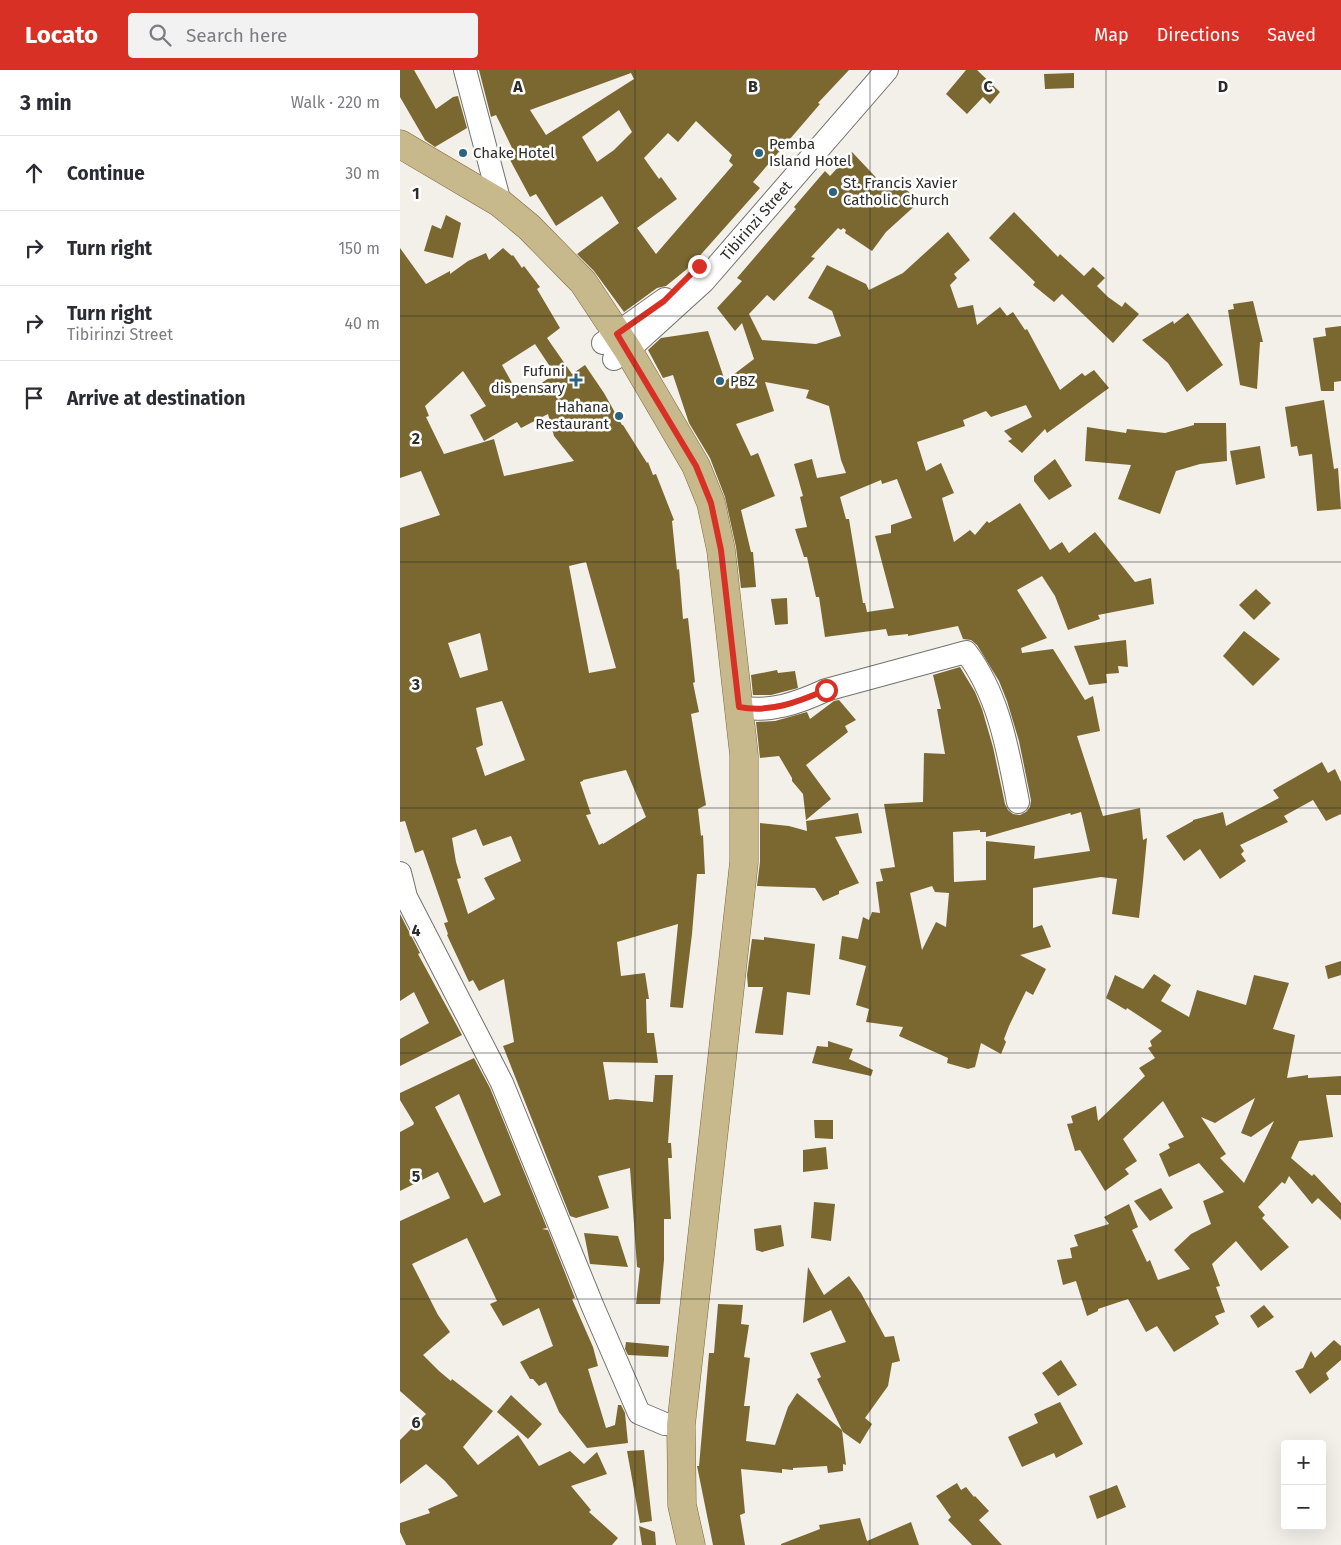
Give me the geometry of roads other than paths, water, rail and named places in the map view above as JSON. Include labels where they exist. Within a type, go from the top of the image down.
[{"type":"main road","points":[[400,144],[500,203],[529,228],[582,282],[680,473],[694,508],[704,553],[727,756],[727,861],[665,1424],[665,1507],[673,1545]]},
{"type":"main road","points":[[400,160],[512,231],[569,292],[615,346],[696,466],[711,503],[721,550],[744,755],[744,862],[682,1425],[682,1505],[691,1545]]},
{"type":"street","points":[[465,70],[500,203]]},
{"type":"street","name":"Tibirinzi Street","points":[[615,346],[699,266],[870,70]]},
{"type":"street","name":"Tibirinzi Street","points":[[615,346],[704,281],[887,70]]},
{"type":"street","points":[[739,707],[754,710],[781,707],[805,700],[826,690],[966,652],[980,670],[1005,736],[1018,802]]},
{"type":"street","points":[[400,872],[406,896],[502,1083],[593,1307],[639,1413],[665,1424]]},
{"type":"place","name":"Chake Hotel","points":[[463,153]]},
{"type":"place","name":"Pemba Island Hotel","points":[[759,153]]},
{"type":"place","name":"St. Francis Xavier Catholic Church","points":[[833,192]]},
{"type":"place","name":"Fufuni dispensary","points":[[576,380]]},
{"type":"place","name":"PBZ","points":[[720,381]]},
{"type":"place","name":"Hahana Restaurant","points":[[619,416]]}]
